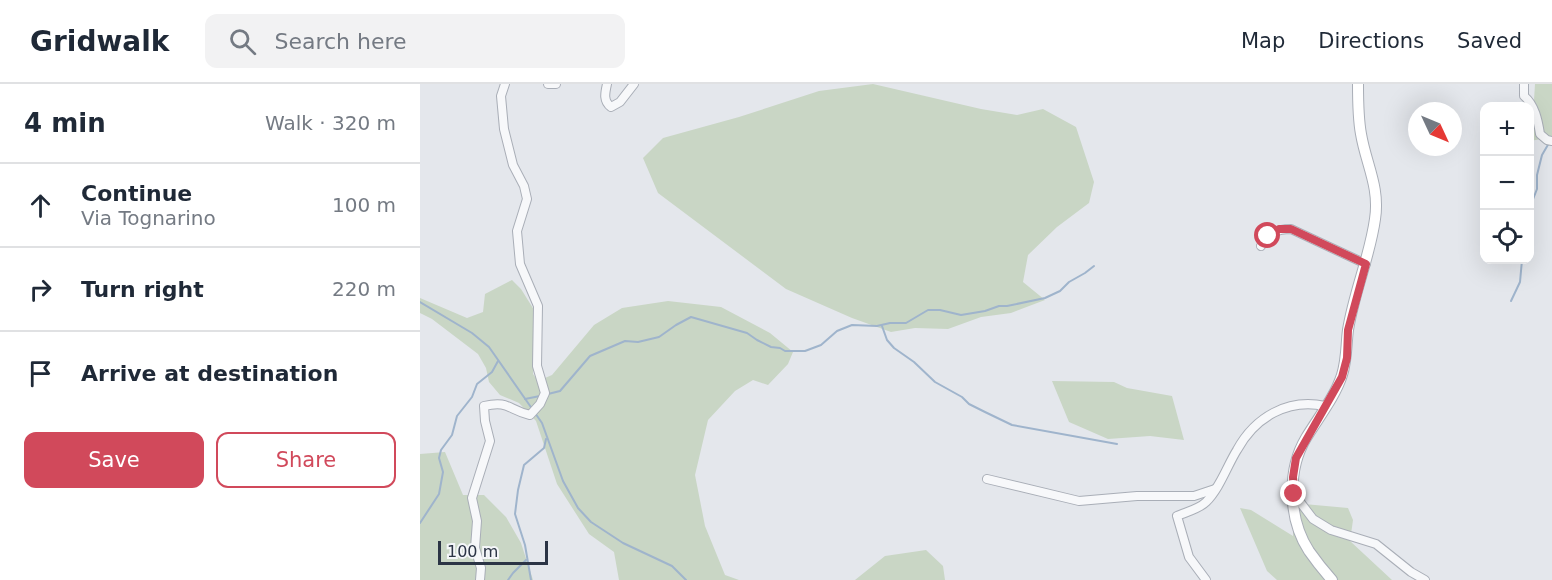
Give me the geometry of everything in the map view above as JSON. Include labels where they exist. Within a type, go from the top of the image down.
[{"type":"street","points":[[480,580],[480,568],[475,548],[477,520],[472,498],[490,441],[484,406],[499,403],[530,415],[540,405],[544,393],[537,366],[538,306],[520,264],[517,231],[527,199],[524,186],[513,165],[504,129],[501,96],[505,84]]},
{"type":"street","points":[[548,84],[556,84]]},
{"type":"street","points":[[608,84],[604,96],[611,107],[620,102],[634,84]]},
{"type":"street","points":[[1332,580],[1308,550],[1300,531],[1293,477],[1296,458],[1342,377],[1347,358],[1348,330],[1376,217],[1376,187],[1361,134],[1358,84]]},
{"type":"street","points":[[1524,84],[1524,96],[1538,117],[1540,134],[1552,141]]},
{"type":"street","points":[[1261,246],[1274,231],[1291,229],[1366,264]]},
{"type":"street","points":[[1206,580],[1189,557],[1177,516],[1206,502],[1238,447],[1262,420],[1286,406],[1309,402],[1325,406]]},
{"type":"street","points":[[987,479],[1079,501],[1137,496],[1194,496],[1215,489]]},
{"type":"street","points":[[1294,494],[1312,519],[1331,530],[1376,544],[1411,572],[1425,580]]},
{"type":"green space","points":[[873,84],[1017,115],[1043,109],[1076,127],[1094,182],[1089,203],[1057,227],[1028,255],[1023,282],[1045,300],[1011,313],[981,317],[948,329],[915,328],[891,332],[852,318],[786,289],[658,193],[643,158],[663,138],[739,117],[819,91]]},
{"type":"green space","points":[[1535,84],[1552,84],[1552,137],[1534,140],[1534,102],[1530,102],[1534,100]]},
{"type":"green space","points":[[512,280],[521,289],[536,313],[533,374],[538,381],[552,375],[594,325],[622,308],[668,301],[721,307],[770,333],[793,352],[788,364],[768,385],[753,380],[735,391],[708,420],[695,475],[705,526],[725,575],[739,580],[619,580],[614,552],[589,534],[557,484],[536,421],[519,403],[500,395],[489,382],[486,368],[478,354],[432,319],[420,313],[420,298],[467,318],[483,312],[485,294]]},
{"type":"green space","points":[[1052,381],[1114,382],[1127,388],[1172,396],[1184,440],[1150,436],[1108,439],[1069,422]]},
{"type":"green space","points":[[445,452],[463,495],[484,495],[506,517],[521,543],[533,580],[420,580],[420,454]]},
{"type":"green space","points":[[1293,503],[1348,508],[1353,520],[1350,541],[1392,580],[1277,580],[1267,571],[1240,508],[1251,510],[1293,536]]},
{"type":"green space","points":[[926,550],[943,566],[945,580],[855,580],[885,556]]},
{"type":"waterway","points":[[1534,197],[1542,155],[1549,143]]},
{"type":"waterway","points":[[1511,301],[1520,282],[1522,264]]},
{"type":"waterway","points":[[548,394],[560,391],[590,356],[625,341],[638,342],[659,337],[691,317],[747,333],[771,347],[785,351],[805,351],[821,345],[837,331],[852,325],[877,326],[906,323],[928,310],[961,315],[1045,298],[1060,291],[1069,282],[1094,266]]},
{"type":"waterway","points":[[420,302],[472,333],[489,347],[542,423],[563,481],[578,508],[591,522],[623,543],[672,566],[686,580]]},
{"type":"waterway","points":[[882,326],[887,340],[894,348],[914,362],[935,382],[962,397],[969,404],[1012,425],[1117,444]]},
{"type":"waterway","points":[[420,523],[439,494],[443,472],[439,458],[441,450],[452,435],[457,416],[472,397],[477,384],[492,372],[498,361]]},
{"type":"waterway","points":[[525,399],[540,396]]},
{"type":"waterway","points":[[531,580],[525,545],[515,514],[524,465],[544,448],[546,439]]},
{"type":"waterway","points":[[508,580],[526,560]]},
{"type":"route","points":[[1268,236],[1279,229],[1291,229],[1366,264],[1348,330],[1347,358],[1342,377],[1296,458],[1293,477],[1294,494]]}]
